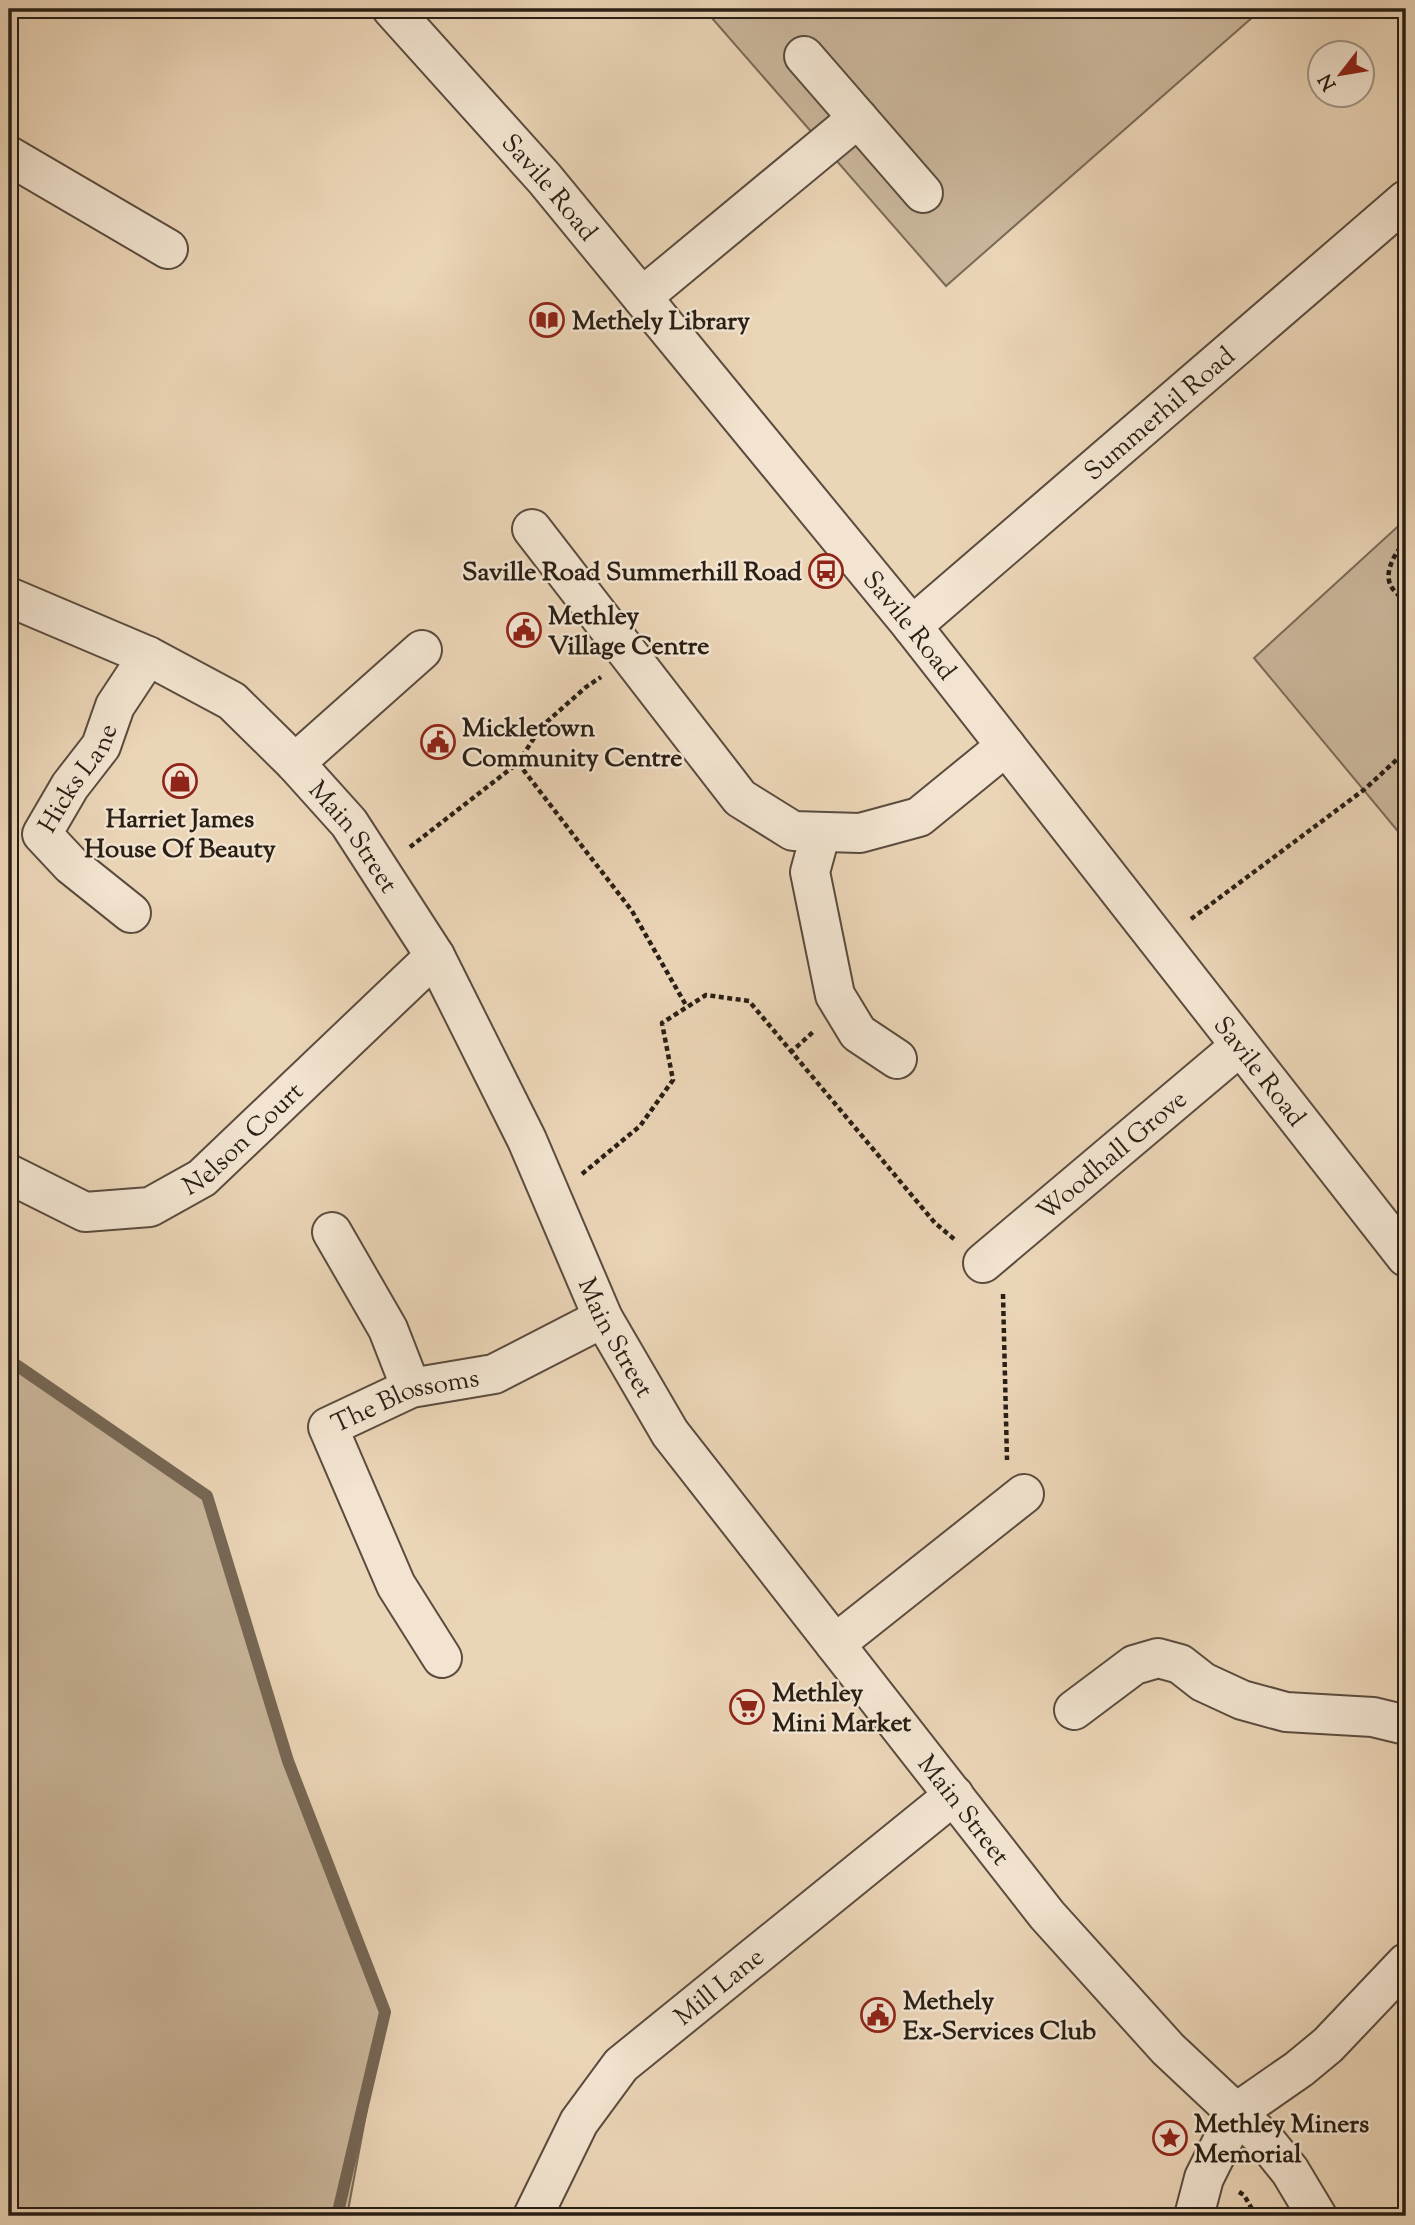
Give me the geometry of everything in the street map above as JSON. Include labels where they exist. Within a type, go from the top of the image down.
[{"type":"street","name":"Savile Road","points":[[392,9],[544,178],[912,626],[1406,1258]]},
{"type":"street","points":[[804,56],[923,193]]},
{"type":"street","points":[[642,297],[858,118]]},
{"type":"street","points":[[9,156],[168,249]]},
{"type":"street","name":"Summerhil Road","points":[[912,626],[1406,201]]},
{"type":"street","points":[[532,529],[740,798],[793,831],[860,834],[919,817],[1006,746]]},
{"type":"street","name":"Main Street","points":[[9,597],[148,656],[232,701],[295,763],[349,823],[435,956],[527,1140],[603,1318],[670,1433],[1046,1915],[1168,2049],[1237,2112],[1273,2150],[1317,2216]]},
{"type":"street","points":[[295,763],[422,650]]},
{"type":"street","name":"Hicks Lane","points":[[131,912],[71,864],[42,834],[70,786],[101,746],[115,706],[148,656]]},
{"type":"street","points":[[821,832],[810,872],[835,995],[858,1033],[897,1059]]},
{"type":"street","name":"Nelson Court","points":[[9,1174],[85,1212],[150,1207],[202,1178],[435,956]]},
{"type":"street","name":"Woodhall Grove","points":[[983,1263],[1240,1046]]},
{"type":"street","points":[[332,1231],[388,1329],[411,1388]]},
{"type":"street","name":"The Blossoms","points":[[442,1657],[396,1585],[328,1427],[411,1388],[494,1374],[603,1318]]},
{"type":"street","points":[[835,1644],[1024,1494]]},
{"type":"street","points":[[1074,1710],[1134,1665],[1158,1658],[1180,1664],[1203,1682],[1242,1700],[1286,1712],[1373,1717],[1406,1725]]},
{"type":"street","name":"Mill Lane","points":[[533,2216],[579,2122],[621,2065],[954,1795]]},
{"type":"street","points":[[1194,2216],[1204,2178],[1237,2112],[1299,2069],[1328,2045],[1406,1964]]},
{"type":"path","points":[[1406,541],[1399,548],[1389,569],[1390,586],[1406,603]]},
{"type":"path","points":[[379,870],[518,763],[541,727],[586,687],[631,658]]},
{"type":"path","points":[[1160,942],[1365,789],[1406,751]]},
{"type":"path","points":[[518,763],[632,911],[687,1007]]},
{"type":"path","points":[[552,1199],[640,1126],[673,1080],[662,1023],[706,995],[749,1001],[935,1223],[983,1263],[1003,1287],[1007,1471],[1024,1494]]},
{"type":"shaded area","points":[[704,9],[1262,9],[946,286]]},
{"type":"shaded area","points":[[1406,519],[1406,841],[1254,658]]},
{"type":"shaded area","points":[[9,1360],[207,1496],[288,1761],[385,2012],[347,2216],[9,2216]]},
{"type":"waterway","points":[[9,1360],[207,1496],[288,1761],[385,2012],[337,2216]]},
{"type":"place","name":"Methely Library","points":[[547,320]]},
{"type":"place","name":"Saville Road Summerhill Road","points":[[826,571]]},
{"type":"place","name":"Methley Village Centre","points":[[524,630]]},
{"type":"place","name":"Mickletown Community Centre","points":[[438,742]]},
{"type":"place","name":"Harriet James House Of Beauty","points":[[180,781]]},
{"type":"place","name":"Methley Mini Market","points":[[747,1707]]},
{"type":"place","name":"Methely Ex-Services Club","points":[[878,2015]]},
{"type":"place","name":"Methley Miners Memorial","points":[[1170,2138]]}]
